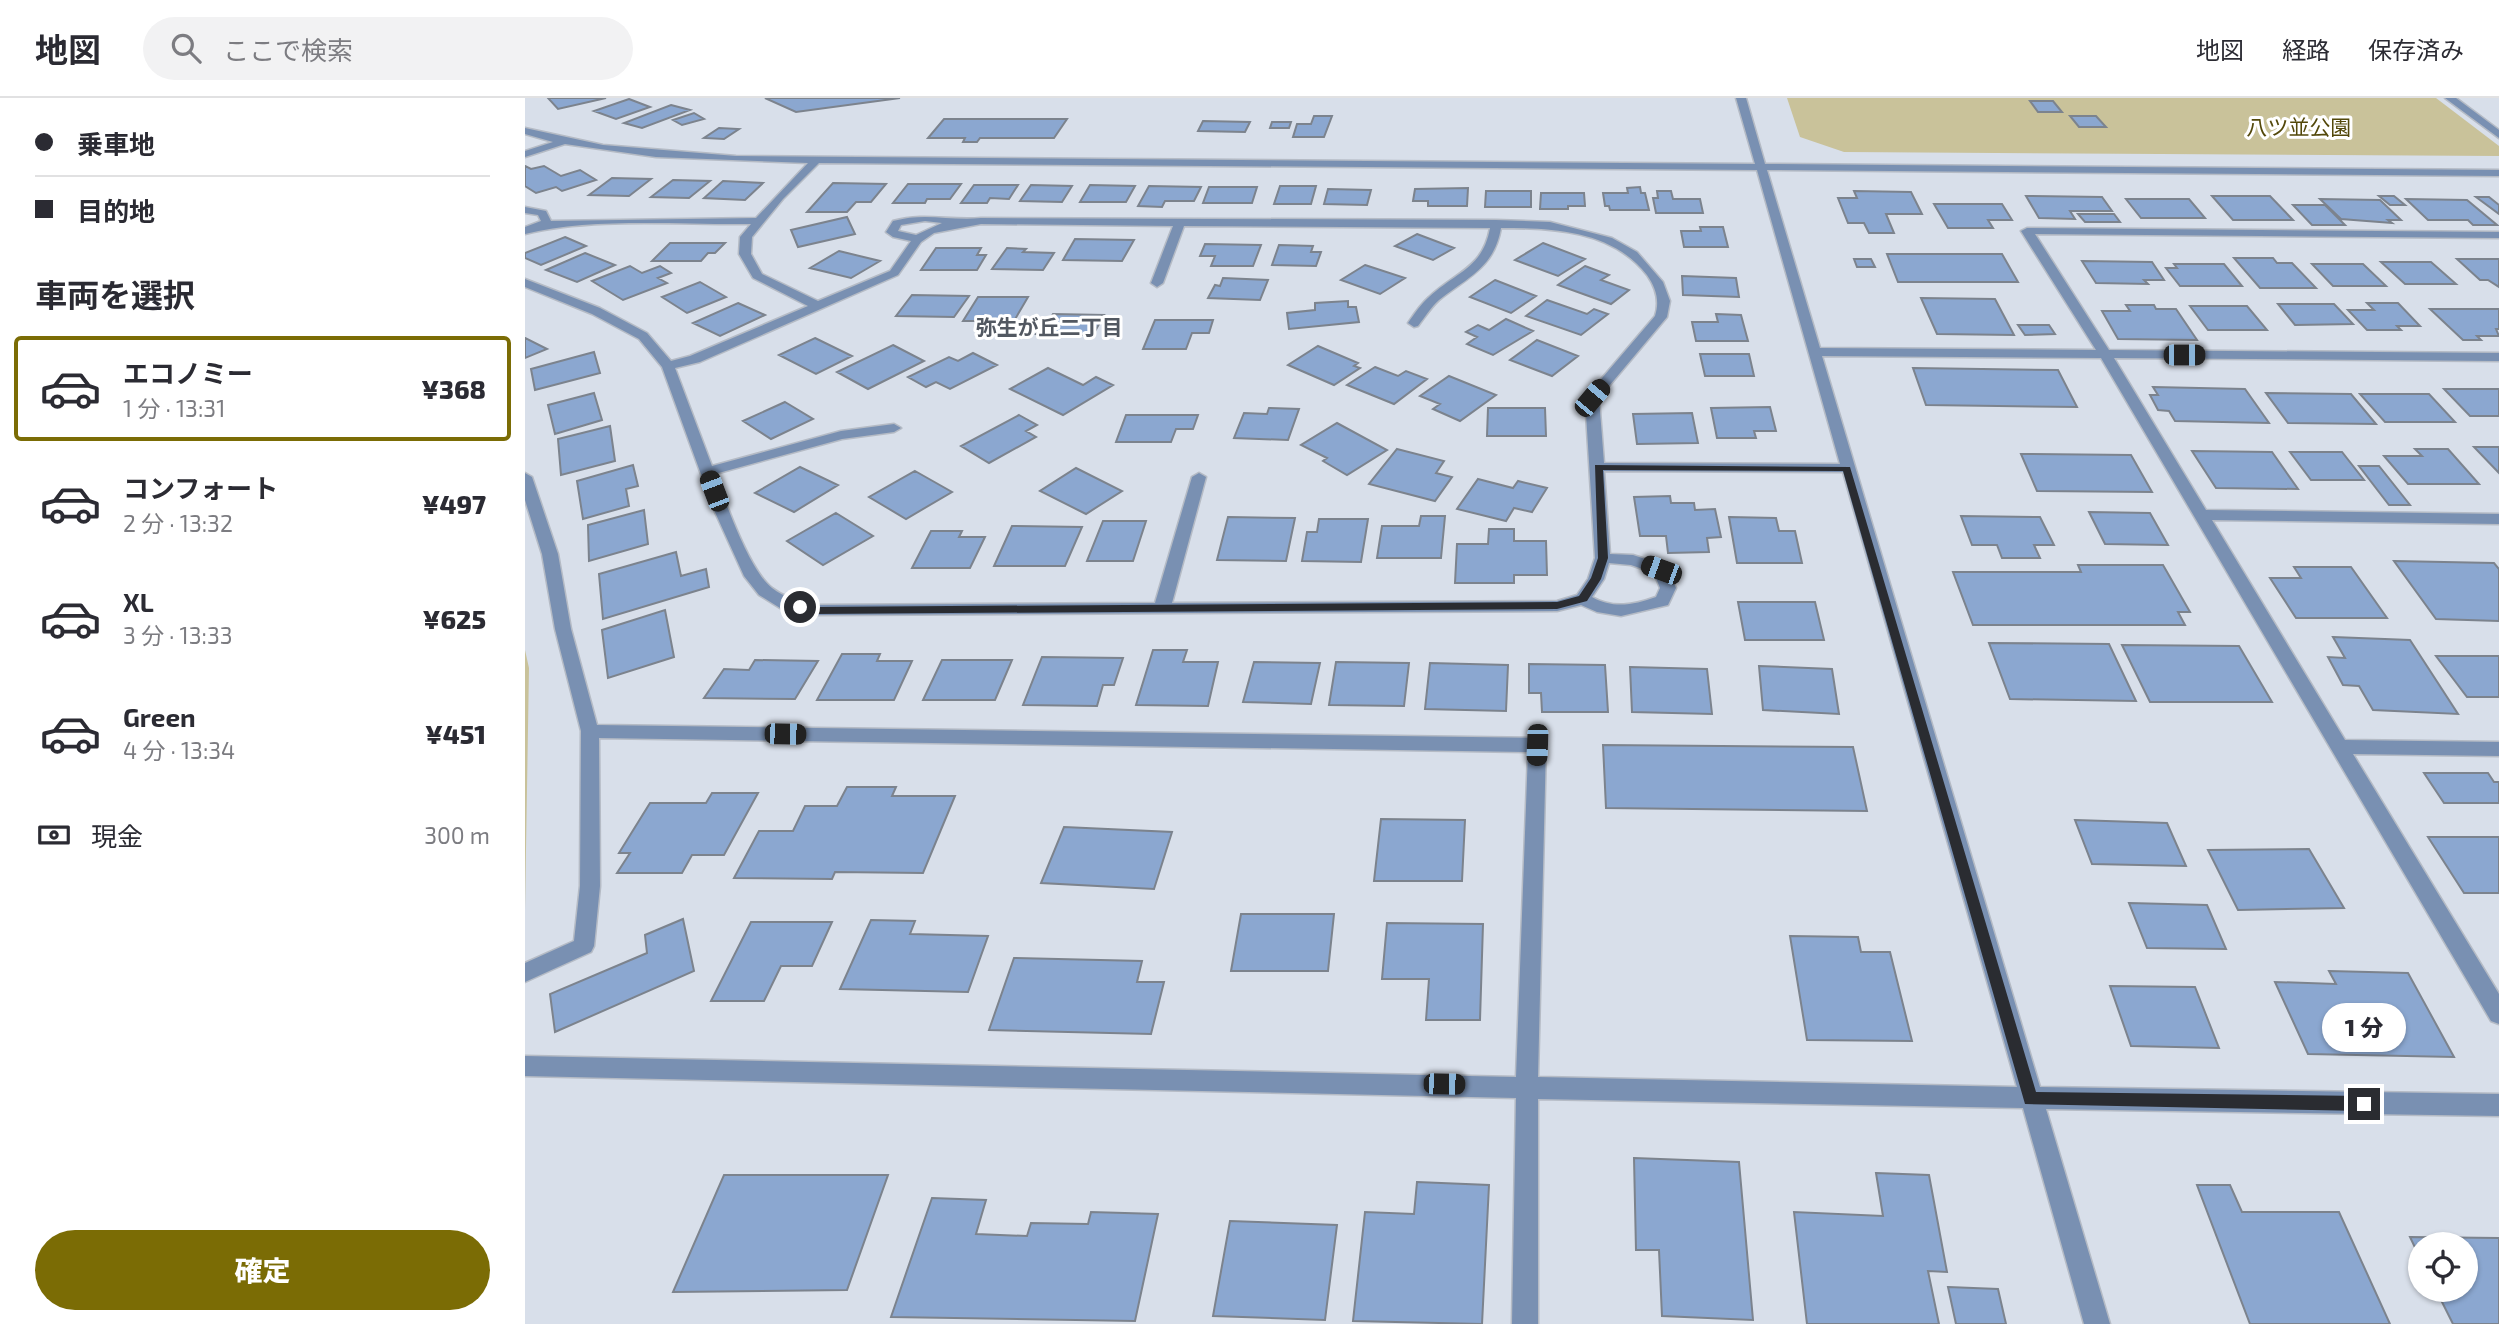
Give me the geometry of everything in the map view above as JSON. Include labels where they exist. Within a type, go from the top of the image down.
[{"type":"street","points":[[1741,98],[2097,1324]]},
{"type":"street","points":[[2450,98],[2499,135]]},
{"type":"street","points":[[2479,120],[2499,120]]},
{"type":"street","points":[[525,131],[562,142],[680,157],[2499,173]]},
{"type":"street","points":[[525,154],[562,142]]},
{"type":"street","points":[[816,305],[757,276],[745,254],[746,237],[817,159]]},
{"type":"street","points":[[525,210],[542,213],[546,221],[544,225]]},
{"type":"street","points":[[525,283],[596,311],[643,336],[668,366],[721,510],[752,576],[765,591],[786,604],[813,610],[1557,606],[1583,599],[1596,579],[1603,558],[1592,398],[1661,317],[1665,305],[1662,289],[1644,261],[1626,248],[1599,237],[1550,225],[1496,223],[981,221],[952,223],[918,239],[892,232],[897,223],[916,217],[939,217],[952,223]]},
{"type":"street","points":[[525,231],[544,225],[579,222],[760,221]]},
{"type":"street","points":[[1157,284],[1180,222]]},
{"type":"street","points":[[1414,323],[1432,300],[1481,263],[1492,247],[1496,223]]},
{"type":"street","points":[[2499,235],[2027,231],[2105,354],[2499,1014]]},
{"type":"street","points":[[668,366],[695,359],[894,272],[904,265],[918,239]]},
{"type":"street","points":[[1813,352],[2499,357]]},
{"type":"street","points":[[706,472],[841,435],[894,428]]},
{"type":"street","points":[[1598,467],[1847,468]]},
{"type":"street","points":[[525,477],[550,554],[563,629],[590,731],[587,775],[590,886],[584,946],[525,973]]},
{"type":"street","points":[[1162,608],[1199,477]]},
{"type":"street","points":[[2201,516],[2499,519]]},
{"type":"street","points":[[1583,599],[1599,610],[1618,611],[1641,608],[1662,601],[1668,588],[1661,570],[1633,560],[1603,558]]},
{"type":"street","points":[[590,731],[1537,745],[1527,1086],[1525,1324]]},
{"type":"street","points":[[2340,747],[2499,749]]},
{"type":"street","points":[[525,1066],[2030,1099],[2499,1105]]},
{"type":"green space","name":"八ツ並公園","points":[[1787,98],[2436,98],[2499,146],[2499,156],[1844,152],[1800,137]]},
{"type":"green space","points":[[525,650],[529,668],[525,910]]},
{"type":"building","points":[[548,98],[606,98],[558,109]]},
{"type":"building","points":[[765,98],[900,98],[796,112]]},
{"type":"building","points":[[629,99],[650,107],[616,119],[594,111]]},
{"type":"building","points":[[2030,101],[2053,101],[2062,112],[2038,112]]},
{"type":"building","points":[[671,105],[690,110],[642,128],[624,123]]},
{"type":"building","points":[[694,113],[704,119],[682,125],[673,120]]},
{"type":"building","points":[[1314,116],[1332,116],[1324,137],[1293,137],[1297,124],[1311,124]]},
{"type":"building","points":[[2070,116],[2096,116],[2106,127],[2079,127]]},
{"type":"building","points":[[944,119],[1067,119],[1054,138],[980,138],[977,142],[963,142],[965,138],[928,138]]},
{"type":"building","points":[[1203,121],[1250,122],[1245,132],[1198,131]]},
{"type":"building","points":[[1272,122],[1291,122],[1289,128],[1270,128]]},
{"type":"building","points":[[719,128],[739,129],[724,139],[704,138]]},
{"type":"building","points":[[525,166],[531,169],[544,166],[561,176],[580,170],[596,180],[562,191],[556,187],[536,193],[525,186]]},
{"type":"building","points":[[612,178],[651,179],[629,196],[589,195]]},
{"type":"building","points":[[673,180],[710,181],[689,198],[651,197]]},
{"type":"building","points":[[723,181],[763,183],[745,200],[704,198]]},
{"type":"building","points":[[833,183],[886,184],[871,202],[856,202],[847,212],[807,212]]},
{"type":"building","points":[[908,184],[961,184],[950,199],[927,199],[925,203],[893,203]]},
{"type":"building","points":[[974,185],[1018,185],[1009,199],[990,198],[987,203],[961,203]]},
{"type":"building","points":[[1031,185],[1072,186],[1062,202],[1020,201]]},
{"type":"building","points":[[1090,185],[1135,186],[1126,202],[1080,202]]},
{"type":"building","points":[[1149,186],[1201,187],[1194,201],[1165,201],[1162,207],[1138,206]]},
{"type":"building","points":[[1280,186],[1316,186],[1311,204],[1274,204]]},
{"type":"building","points":[[1209,187],[1257,187],[1252,203],[1203,203]]},
{"type":"building","points":[[1640,187],[1641,193],[1645,193],[1649,210],[1610,210],[1609,206],[1605,206],[1603,193],[1628,193],[1627,188]]},
{"type":"building","points":[[1468,188],[1467,206],[1428,206],[1428,201],[1413,201],[1415,189]]},
{"type":"building","points":[[1328,189],[1371,190],[1367,205],[1324,204]]},
{"type":"building","points":[[1486,191],[1531,191],[1531,207],[1485,207]]},
{"type":"building","points":[[1657,191],[1671,191],[1673,199],[1700,199],[1703,213],[1656,213],[1653,198],[1658,198]]},
{"type":"building","points":[[1854,191],[1911,192],[1922,214],[1886,214],[1894,233],[1869,233],[1864,223],[1848,223],[1838,198],[1857,198]]},
{"type":"building","points":[[1541,193],[1584,193],[1585,206],[1540,209]]},
{"type":"building","points":[[2026,196],[2102,197],[2112,211],[2070,211],[2075,219],[2039,218]]},
{"type":"building","points":[[2212,196],[2270,196],[2293,220],[2233,220]]},
{"type":"building","points":[[2379,196],[2394,196],[2405,205],[2390,205]]},
{"type":"building","points":[[2476,197],[2489,197],[2499,205],[2499,214]]},
{"type":"building","points":[[2126,199],[2189,199],[2205,218],[2141,218]]},
{"type":"building","points":[[2320,199],[2380,200],[2401,220],[2388,220],[2392,223],[2341,219]]},
{"type":"building","points":[[2406,199],[2467,200],[2497,225],[2473,225],[2468,220],[2428,220]]},
{"type":"building","points":[[1934,204],[2002,204],[2012,220],[1988,220],[1993,228],[1948,228]]},
{"type":"building","points":[[2293,205],[2325,205],[2345,225],[2312,225]]},
{"type":"building","points":[[2078,214],[2114,214],[2120,222],[2085,222]]},
{"type":"building","points":[[847,217],[855,234],[798,247],[791,230]]},
{"type":"building","points":[[1700,227],[1723,227],[1728,247],[1684,247],[1681,231],[1701,231]]},
{"type":"building","points":[[1417,234],[1454,248],[1433,260],[1395,246]]},
{"type":"building","points":[[565,237],[586,246],[541,265],[525,258],[525,253]]},
{"type":"building","points":[[1075,239],[1134,240],[1122,261],[1063,260]]},
{"type":"building","points":[[670,243],[725,243],[715,253],[708,253],[701,261],[652,261]]},
{"type":"building","points":[[1543,243],[1585,259],[1558,276],[1515,260]]},
{"type":"building","points":[[1205,244],[1261,245],[1253,266],[1211,266],[1215,256],[1200,256]]},
{"type":"building","points":[[1279,245],[1313,246],[1311,252],[1321,252],[1316,266],[1272,265]]},
{"type":"building","points":[[936,248],[981,248],[977,255],[986,255],[977,270],[921,270]]},
{"type":"building","points":[[1007,248],[1026,249],[1023,252],[1054,253],[1043,270],[992,269]]},
{"type":"building","points":[[839,251],[880,261],[851,278],[810,268]]},
{"type":"building","points":[[585,253],[615,265],[577,282],[546,270]]},
{"type":"building","points":[[1887,254],[2002,254],[2018,282],[1898,282]]},
{"type":"building","points":[[2234,258],[2273,258],[2277,263],[2292,263],[2316,288],[2260,288]]},
{"type":"building","points":[[1854,259],[1871,259],[1875,267],[1857,267]]},
{"type":"building","points":[[2457,259],[2499,259],[2499,287],[2488,280],[2480,280]]},
{"type":"building","points":[[2082,261],[2152,262],[2164,280],[2144,280],[2148,284],[2096,283]]},
{"type":"building","points":[[2381,262],[2431,262],[2456,284],[2405,284]]},
{"type":"building","points":[[2174,264],[2224,264],[2242,286],[2180,286],[2166,268],[2177,268]]},
{"type":"building","points":[[2312,264],[2363,264],[2386,286],[2333,286]]},
{"type":"building","points":[[1365,265],[1405,278],[1380,294],[1341,280]]},
{"type":"building","points":[[630,266],[642,273],[660,266],[671,273],[658,278],[667,283],[623,300],[592,281]]},
{"type":"building","points":[[1585,266],[1609,275],[1601,280],[1629,290],[1611,304],[1558,285]]},
{"type":"building","points":[[1682,276],[1736,278],[1739,297],[1683,295]]},
{"type":"building","points":[[1223,278],[1268,280],[1260,300],[1208,298],[1215,285],[1220,286]]},
{"type":"building","points":[[1495,280],[1536,296],[1511,313],[1470,297]]},
{"type":"building","points":[[700,282],[726,297],[687,313],[662,297]]},
{"type":"building","points":[[912,295],[969,296],[954,317],[896,316]]},
{"type":"building","points":[[978,297],[1028,297],[1014,321],[963,321]]},
{"type":"building","points":[[1921,298],[1995,299],[2014,335],[1937,334]]},
{"type":"building","points":[[1547,300],[1587,314],[1594,309],[1608,314],[1581,335],[1526,316]]},
{"type":"building","points":[[1348,301],[1348,307],[1356,307],[1359,322],[1289,329],[1287,313],[1315,310],[1315,303]]},
{"type":"building","points":[[738,303],[765,315],[720,336],[693,323]]},
{"type":"building","points":[[2367,303],[2398,303],[2420,326],[2397,326],[2401,330],[2367,330],[2348,310],[2374,310]]},
{"type":"building","points":[[2278,304],[2334,304],[2353,324],[2295,325]]},
{"type":"building","points":[[2126,305],[2154,305],[2156,309],[2176,309],[2197,340],[2118,339],[2102,311],[2130,311]]},
{"type":"building","points":[[2190,306],[2247,306],[2267,330],[2208,330]]},
{"type":"building","points":[[2430,309],[2499,309],[2499,329],[2496,329],[2499,336],[2477,336],[2481,340],[2463,340]]},
{"type":"building","points":[[1053,314],[1104,315],[1093,335],[1036,334],[1045,318],[1051,318]]},
{"type":"building","points":[[1716,314],[1741,315],[1748,341],[1696,341],[1692,322],[1718,322]]},
{"type":"building","points":[[1506,319],[1533,331],[1493,355],[1467,344],[1477,337],[1466,332],[1478,325],[1489,330]]},
{"type":"building","points":[[1155,320],[1213,320],[1209,333],[1192,333],[1186,349],[1143,349]]},
{"type":"building","points":[[2018,325],[2049,325],[2055,334],[2025,335]]},
{"type":"building","points":[[525,338],[547,349],[525,358]]},
{"type":"building","points":[[815,338],[852,356],[816,374],[779,355]]},
{"type":"building","points":[[1537,340],[1578,356],[1552,376],[1510,360]]},
{"type":"building","points":[[893,345],[924,361],[868,389],[837,372]]},
{"type":"building","points":[[1318,346],[1358,363],[1354,366],[1360,368],[1334,385],[1288,365]]},
{"type":"building","points":[[594,352],[600,373],[535,390],[531,369]]},
{"type":"building","points":[[973,353],[997,365],[950,389],[936,382],[926,387],[908,377],[949,357],[958,361]]},
{"type":"building","points":[[1700,354],[1749,354],[1754,376],[1705,376]]},
{"type":"building","points":[[1375,367],[1398,376],[1406,371],[1427,379],[1394,404],[1347,385]]},
{"type":"building","points":[[1048,368],[1083,385],[1096,377],[1113,385],[1063,415],[1010,389]]},
{"type":"building","points":[[1913,368],[2058,370],[2077,407],[1926,405]]},
{"type":"building","points":[[1449,376],[1496,395],[1460,421],[1433,409],[1440,404],[1420,396]]},
{"type":"building","points":[[2153,387],[2245,389],[2269,423],[2175,421],[2169,411],[2158,410],[2150,395],[2158,395]]},
{"type":"building","points":[[2444,389],[2499,389],[2499,416],[2470,416]]},
{"type":"building","points":[[594,393],[602,420],[555,434],[548,405]]},
{"type":"building","points":[[2266,393],[2351,394],[2376,424],[2288,423]]},
{"type":"building","points":[[2360,394],[2429,394],[2455,422],[2385,422]]},
{"type":"building","points":[[785,402],[813,419],[771,439],[743,421]]},
{"type":"building","points":[[1770,407],[1776,431],[1754,431],[1756,438],[1717,438],[1711,408]]},
{"type":"building","points":[[1269,408],[1299,409],[1288,440],[1234,438],[1244,413],[1267,414]]},
{"type":"building","points":[[1488,408],[1545,408],[1546,436],[1487,436]]},
{"type":"building","points":[[1692,413],[1698,443],[1637,444],[1633,414]]},
{"type":"building","points":[[1019,415],[1037,425],[1026,431],[1036,437],[989,463],[961,446]]},
{"type":"building","points":[[1126,415],[1198,415],[1193,429],[1176,429],[1171,442],[1116,442]]},
{"type":"building","points":[[1337,423],[1387,450],[1347,475],[1323,461],[1327,458],[1301,445]]},
{"type":"building","points":[[610,426],[615,461],[561,475],[558,439]]},
{"type":"building","points":[[2474,447],[2499,447],[2499,473]]},
{"type":"building","points":[[1397,449],[1444,461],[1436,473],[1452,477],[1435,501],[1369,484]]},
{"type":"building","points":[[2415,449],[2448,449],[2479,484],[2408,484],[2384,456],[2422,456]]},
{"type":"building","points":[[2192,451],[2272,452],[2298,489],[2216,488]]},
{"type":"building","points":[[2290,452],[2342,452],[2364,480],[2311,480]]},
{"type":"building","points":[[2021,454],[2131,455],[2152,492],[2037,491]]},
{"type":"building","points":[[633,465],[638,486],[626,489],[629,506],[583,519],[577,481]]},
{"type":"building","points":[[2359,466],[2379,466],[2410,505],[2389,505]]},
{"type":"building","points":[[800,467],[838,485],[794,512],[755,493]]},
{"type":"building","points":[[1076,468],[1122,491],[1086,514],[1040,491]]},
{"type":"building","points":[[915,471],[952,492],[906,519],[869,497]]},
{"type":"building","points":[[1478,479],[1513,488],[1518,481],[1547,488],[1532,512],[1514,508],[1506,521],[1457,509]]},
{"type":"building","points":[[1670,496],[1671,503],[1694,503],[1695,510],[1715,509],[1721,537],[1707,538],[1709,552],[1668,553],[1666,536],[1640,536],[1634,497]]},
{"type":"building","points":[[644,510],[648,544],[589,561],[588,525]]},
{"type":"building","points":[[2089,512],[2150,513],[2168,545],[2105,544]]},
{"type":"building","points":[[836,513],[873,536],[823,565],[787,541]]},
{"type":"building","points":[[1421,516],[1445,516],[1441,558],[1377,558],[1382,526],[1419,526]]},
{"type":"building","points":[[1961,516],[2040,517],[2054,545],[2034,545],[2040,558],[2002,558],[1997,545],[1972,545]]},
{"type":"building","points":[[1228,517],[1295,518],[1286,561],[1217,560]]},
{"type":"building","points":[[1729,517],[1776,518],[1779,531],[1795,531],[1802,563],[1737,563]]},
{"type":"building","points":[[1319,519],[1368,519],[1361,562],[1302,561],[1307,532],[1317,532]]},
{"type":"building","points":[[1103,521],[1146,521],[1133,561],[1087,561]]},
{"type":"building","points":[[1012,526],[1082,527],[1065,566],[994,566]]},
{"type":"building","points":[[1489,529],[1514,529],[1514,541],[1546,541],[1547,575],[1514,575],[1514,583],[1455,583],[1457,544],[1488,544]]},
{"type":"building","points":[[931,531],[962,531],[959,537],[985,537],[970,568],[912,568]]},
{"type":"building","points":[[676,552],[681,576],[706,569],[709,587],[603,619],[599,574]]},
{"type":"building","points":[[2394,561],[2494,563],[2499,569],[2499,621],[2436,619]]},
{"type":"building","points":[[2078,565],[2163,565],[2190,612],[2178,612],[2185,625],[1973,625],[1953,572],[2081,572]]},
{"type":"building","points":[[2294,567],[2351,567],[2387,618],[2296,618],[2270,578],[2301,578]]},
{"type":"building","points":[[1738,602],[1815,602],[1824,640],[1745,640]]},
{"type":"building","points":[[665,610],[674,657],[608,678],[602,630]]},
{"type":"building","points":[[2333,637],[2410,640],[2458,714],[2373,710],[2359,686],[2343,685],[2328,657],[2345,658]]},
{"type":"building","points":[[1989,643],[2109,644],[2136,701],[2010,699]]},
{"type":"building","points":[[2122,645],[2239,646],[2272,702],[2150,702]]},
{"type":"building","points":[[1153,650],[1187,650],[1183,662],[1218,662],[1208,706],[1136,705]]},
{"type":"building","points":[[842,654],[880,654],[877,661],[912,661],[894,700],[817,700]]},
{"type":"building","points":[[2436,656],[2499,656],[2499,697],[2467,697]]},
{"type":"building","points":[[1042,657],[1123,658],[1114,685],[1103,685],[1097,706],[1023,705]]},
{"type":"building","points":[[755,660],[818,661],[795,699],[704,698],[724,669],[749,670]]},
{"type":"building","points":[[942,660],[1012,660],[995,700],[923,700]]},
{"type":"building","points":[[1254,662],[1320,663],[1311,704],[1243,702]]},
{"type":"building","points":[[1336,662],[1409,663],[1404,706],[1329,705]]},
{"type":"building","points":[[1430,663],[1508,665],[1506,711],[1425,709]]},
{"type":"building","points":[[1529,664],[1605,665],[1608,712],[1542,712],[1541,693],[1529,693]]},
{"type":"building","points":[[1759,666],[1832,669],[1839,714],[1763,710]]},
{"type":"building","points":[[1630,667],[1707,669],[1712,714],[1632,712]]},
{"type":"building","points":[[1603,745],[1853,747],[1867,811],[1606,808]]},
{"type":"building","points":[[2424,773],[2488,773],[2494,782],[2499,782],[2499,803],[2444,803]]},
{"type":"building","points":[[847,787],[896,787],[892,796],[955,796],[923,873],[835,872],[832,879],[734,878],[759,831],[793,831],[805,806],[837,806]]},
{"type":"building","points":[[712,793],[758,793],[724,855],[692,855],[682,873],[617,873],[630,853],[619,853],[650,803],[706,803]]},
{"type":"building","points":[[1381,819],[1465,820],[1462,881],[1374,881]]},
{"type":"building","points":[[2075,820],[2167,823],[2186,866],[2092,864]]},
{"type":"building","points":[[1064,827],[1172,832],[1154,889],[1041,883]]},
{"type":"building","points":[[2428,837],[2499,837],[2499,893],[2464,893]]},
{"type":"building","points":[[2309,849],[2344,908],[2238,910],[2208,850]]},
{"type":"building","points":[[2129,903],[2207,905],[2226,949],[2147,948]]},
{"type":"building","points":[[1241,914],[1334,914],[1328,971],[1231,971]]},
{"type":"building","points":[[683,919],[694,971],[555,1032],[550,994],[647,953],[645,935]]},
{"type":"building","points":[[871,920],[915,921],[910,934],[988,936],[968,992],[840,989]]},
{"type":"building","points":[[751,922],[832,922],[812,966],[781,966],[764,1001],[711,1001]]},
{"type":"building","points":[[1387,923],[1483,924],[1480,1020],[1426,1020],[1429,979],[1382,979]]},
{"type":"building","points":[[1790,936],[1858,937],[1861,952],[1890,952],[1912,1041],[1807,1040]]},
{"type":"building","points":[[1014,958],[1142,961],[1137,982],[1164,982],[1151,1034],[989,1030]]},
{"type":"building","points":[[2329,971],[2408,973],[2454,1057],[2308,1054],[2275,982],[2336,984]]},
{"type":"building","points":[[2110,986],[2195,987],[2219,1048],[2131,1046]]},
{"type":"building","points":[[1634,1158],[1739,1162],[1753,1320],[1662,1316],[1659,1250],[1636,1250]]},
{"type":"building","points":[[1876,1173],[1929,1175],[1947,1272],[1928,1271],[1939,1324],[1807,1324],[1794,1212],[1883,1216]]},
{"type":"building","points":[[724,1175],[888,1175],[847,1290],[673,1292]]},
{"type":"building","points":[[1417,1182],[1489,1185],[1482,1324],[1353,1321],[1365,1212],[1414,1214]]},
{"type":"building","points":[[2197,1185],[2230,1185],[2242,1212],[2339,1212],[2390,1324],[2250,1324]]},
{"type":"building","points":[[932,1198],[986,1200],[976,1234],[1027,1236],[1031,1223],[1088,1224],[1091,1212],[1158,1214],[1135,1321],[891,1317]]},
{"type":"building","points":[[1230,1221],[1337,1225],[1325,1320],[1213,1316]]},
{"type":"building","points":[[2478,1238],[2499,1238],[2499,1324],[2453,1324],[2442,1302],[2478,1302]]},
{"type":"building","points":[[1948,1287],[1998,1289],[2006,1324],[1956,1324]]},
{"type":"district","name":"弥生が丘二丁目","points":[[1049,326]]},
{"type":"route","points":[[800,607],[813,610],[1557,606],[1583,599],[1596,579],[1603,558],[1598,467],[1847,468],[2030,1099],[2364,1104]]}]
